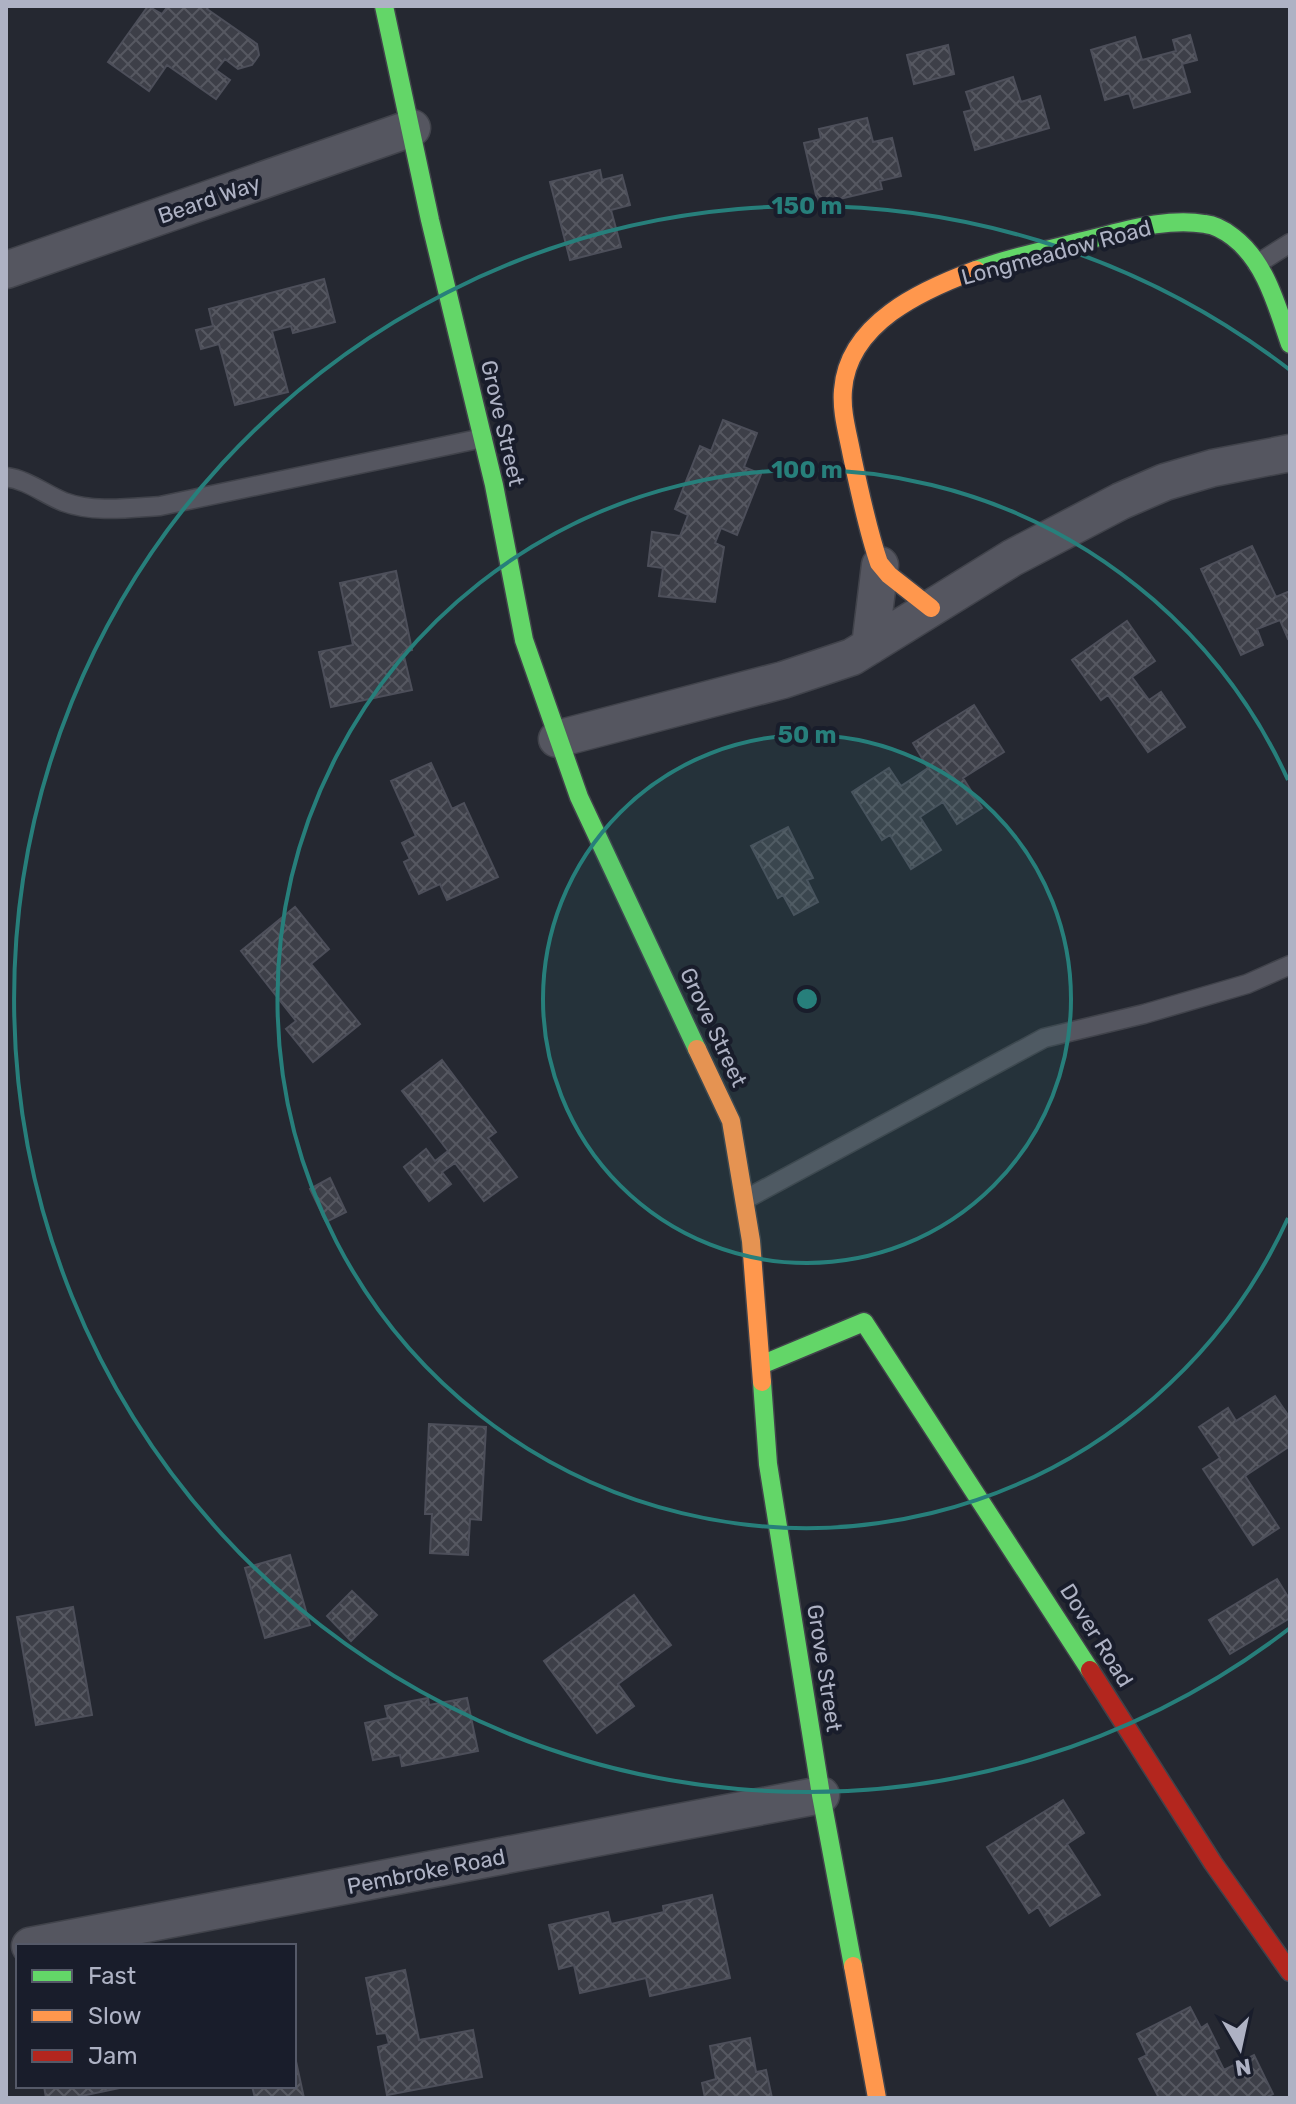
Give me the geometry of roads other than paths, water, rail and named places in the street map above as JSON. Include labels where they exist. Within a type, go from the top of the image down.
[{"type":"street","name":"Grove Street","points":[[384,6],[430,220],[483,438],[524,640],[579,797],[731,1121],[746,1199],[768,1464],[821,1795],[877,2098]]},
{"type":"street","name":"Beard Way","points":[[6,270],[412,128]]},
{"type":"street","name":"Longmeadow Road","points":[[870,646],[880,565],[858,484],[842,400],[845,375],[856,350],[871,327],[891,311],[971,271],[1138,228],[1182,223],[1216,226],[1241,241],[1262,270],[1290,344]]},
{"type":"street","points":[[557,739],[783,680],[852,657],[1012,558],[1143,491],[1213,468],[1290,453]]},
{"type":"street","points":[[880,565],[931,608]]},
{"type":"street","name":"Dover Road","points":[[761,1365],[864,1322],[1213,1863],[1290,1972]]},
{"type":"street","name":"Pembroke Road","points":[[40,1944],[821,1795]]},
{"type":"lane","points":[[1257,264],[1290,243]]},
{"type":"lane","points":[[6,477],[18,478],[67,503],[108,509],[160,506],[483,438]]},
{"type":"lane","points":[[746,1199],[1044,1038],[1144,1014],[1247,984],[1290,965]]}]
